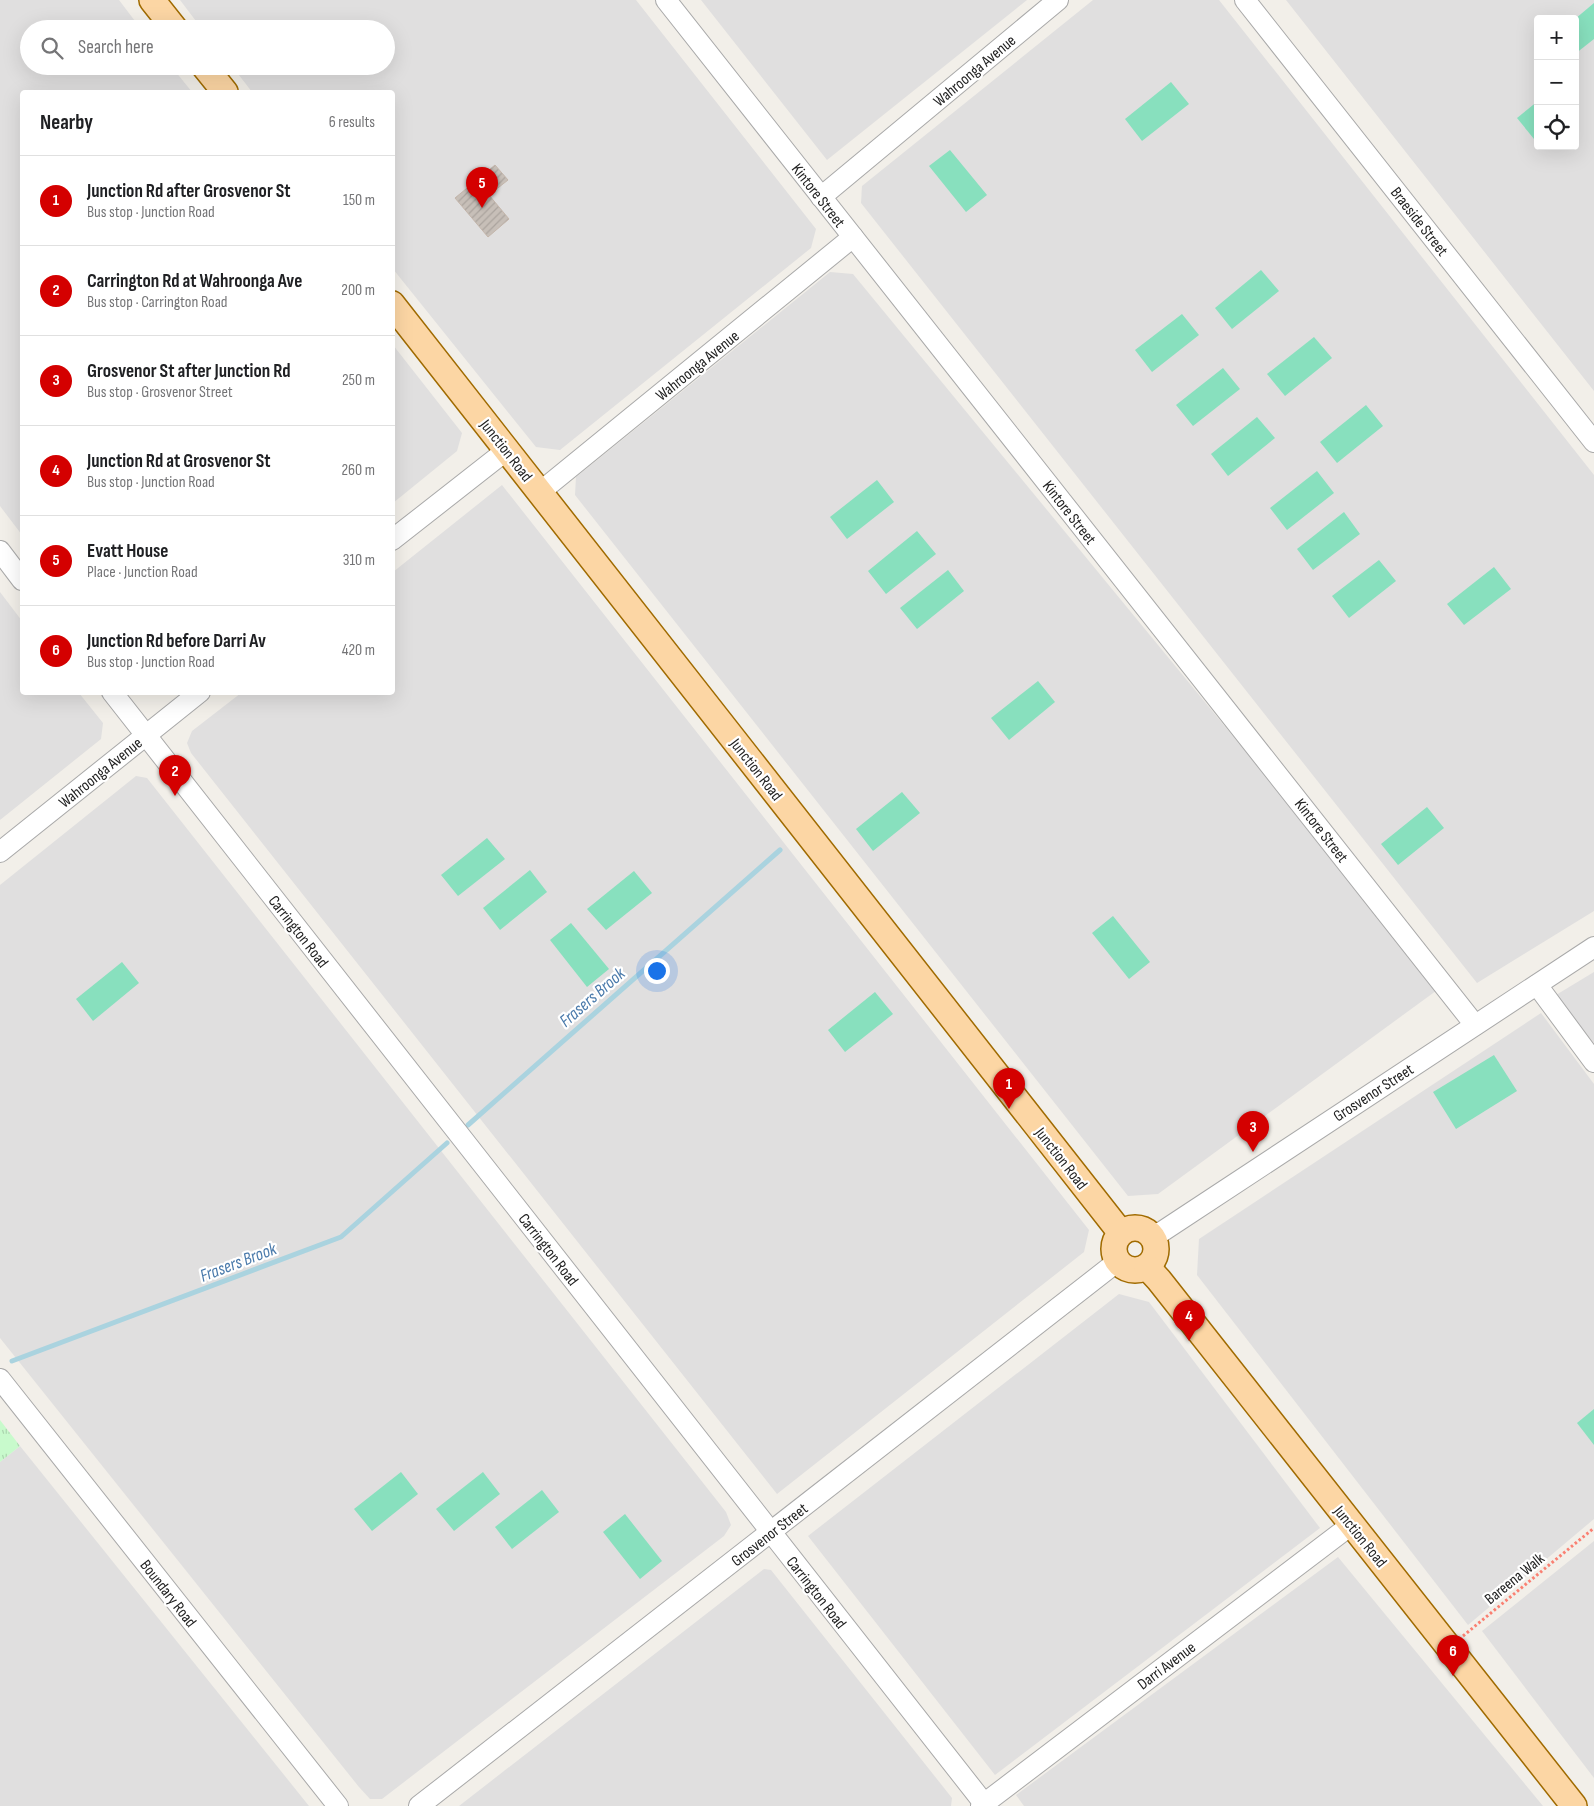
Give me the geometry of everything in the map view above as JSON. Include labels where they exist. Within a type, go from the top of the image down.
[{"type":"main road","points":[[152,0],[168,20]]},
{"type":"main road","points":[[211,75],[223,90]]},
{"type":"main road","name":"Junction Road","points":[[395,308],[1121,1233]]},
{"type":"main road","points":[[1131,1228],[1137,1228],[1152,1236],[1155,1241],[1156,1252],[1155,1258],[1147,1267],[1131,1270],[1121,1265],[1114,1249],[1121,1233],[1131,1228]]},
{"type":"main road","name":"Junction Road","points":[[1147,1267],[1450,1647],[1574,1806]]},
{"type":"street","name":"Kintore Street","points":[[666,0],[1475,1025]]},
{"type":"street","name":"Wahroonga Avenue","points":[[822,197],[1058,0]]},
{"type":"street","name":"Braeside Street","points":[[1245,0],[1594,442]]},
{"type":"street","name":"Wahroonga Avenue","points":[[540,492],[853,237]]},
{"type":"street","points":[[395,538],[507,450]]},
{"type":"street","points":[[0,551],[20,577]]},
{"type":"street","name":"Carrington Road","points":[[114,695],[984,1805]]},
{"type":"street","name":"Wahroonga Avenue","points":[[0,852],[196,695]]},
{"type":"street","name":"Grosvenor Street","points":[[1152,1236],[1171,1226],[1594,947]]},
{"type":"street","points":[[1537,985],[1594,1062]]},
{"type":"street","name":"Grosvenor Street","points":[[418,1806],[1118,1261]]},
{"type":"street","name":"Boundary Road","points":[[0,1379],[338,1806]]},
{"type":"street","name":"Darri Avenue","points":[[984,1805],[1352,1525]]},
{"type":"path","name":"Bareena Walk","points":[[1450,1647],[1594,1528]]},
{"type":"shaded area","points":[[0,0],[119,0],[134,20],[20,20],[20,75],[178,75],[190,90],[20,90],[20,532],[0,506]]},
{"type":"shaded area","points":[[180,0],[636,0],[816,229],[811,248],[560,450],[536,447],[395,271],[395,90],[250,90],[239,75],[395,75],[395,20],[195,20]]},
{"type":"shaded area","points":[[701,0],[1027,0],[827,160]]},
{"type":"shaded area","points":[[1093,0],[1219,0],[1594,475],[1594,911],[1477,983],[861,203],[862,186]]},
{"type":"shaded area","points":[[1286,0],[1594,0],[1594,391]]},
{"type":"shaded area","points":[[830,272],[853,274],[1440,988],[1158,1194],[1128,1196],[575,495],[576,477]]},
{"type":"shaded area","points":[[395,348],[462,433],[457,451],[395,501]]},
{"type":"shaded area","points":[[502,485],[1089,1230],[1084,1252],[777,1494],[191,753],[187,743],[192,731],[238,695],[395,695],[395,570]]},
{"type":"shaded area","points":[[0,592],[20,618],[20,695],[81,695],[103,723],[101,739],[0,820]]},
{"type":"shaded area","points":[[136,776],[147,778],[726,1512],[731,1525],[724,1536],[382,1799],[370,1799],[359,1787],[0,1338],[0,885]]},
{"type":"shaded area","points":[[1594,972],[1594,1043],[1556,995]]},
{"type":"shaded area","points":[[1541,1013],[1594,1084],[1594,1519],[1468,1625],[1197,1275],[1199,1239]]},
{"type":"shaded area","points":[[1119,1294],[1149,1302],[1320,1528],[995,1775],[808,1536]]},
{"type":"shaded area","points":[[20,1446],[309,1806],[0,1806],[0,1462]]},
{"type":"shaded area","points":[[1594,1541],[1594,1778],[1482,1631]]},
{"type":"shaded area","points":[[1338,1557],[1543,1806],[1024,1806],[1016,1795]]},
{"type":"shaded area","points":[[764,1569],[771,1570],[952,1798],[951,1806],[459,1806]]},
{"type":"green space","points":[[1594,3],[1594,39],[1579,51],[1579,16]]},
{"type":"green space","points":[[1171,82],[1189,104],[1142,141],[1125,119]]},
{"type":"green space","points":[[1534,104],[1534,139],[1517,118]]},
{"type":"green space","points":[[950,150],[987,195],[966,212],[929,166]]},
{"type":"green space","points":[[1261,270],[1279,291],[1232,329],[1215,308]]},
{"type":"green space","points":[[1182,314],[1199,335],[1152,372],[1135,350]]},
{"type":"green space","points":[[1314,337],[1332,358],[1285,396],[1267,374]]},
{"type":"green space","points":[[1223,368],[1240,389],[1193,426],[1176,405]]},
{"type":"green space","points":[[1366,405],[1383,426],[1337,463],[1320,442]]},
{"type":"green space","points":[[1257,417],[1275,438],[1228,476],[1211,454]]},
{"type":"green space","points":[[1317,471],[1334,493],[1287,530],[1270,508]]},
{"type":"green space","points":[[877,480],[894,502],[847,539],[830,517]]},
{"type":"green space","points":[[1344,512],[1360,534],[1313,570],[1297,549]]},
{"type":"green space","points":[[917,531],[936,554],[886,594],[868,571]]},
{"type":"green space","points":[[1379,560],[1396,581],[1349,618],[1332,596]]},
{"type":"green space","points":[[1494,567],[1511,589],[1464,625],[1447,604]]},
{"type":"green space","points":[[948,570],[964,591],[917,629],[900,608]]},
{"type":"green space","points":[[1038,681],[1055,702],[1009,740],[991,718]]},
{"type":"green space","points":[[902,792],[920,813],[873,851],[856,829]]},
{"type":"green space","points":[[1427,807],[1444,828],[1398,865],[1381,844]]},
{"type":"green space","points":[[487,838],[505,859],[458,896],[441,875]]},
{"type":"green space","points":[[530,870],[547,892],[500,930],[483,908]]},
{"type":"green space","points":[[634,871],[652,893],[606,930],[587,909]]},
{"type":"green space","points":[[1113,916],[1150,962],[1129,979],[1092,933]]},
{"type":"green space","points":[[571,923],[609,969],[587,987],[550,940]]},
{"type":"green space","points":[[122,962],[139,983],[93,1021],[76,999]]},
{"type":"green space","points":[[875,992],[893,1014],[845,1052],[828,1030]]},
{"type":"green space","points":[[1494,1055],[1517,1091],[1456,1129],[1433,1092]]},
{"type":"green space","points":[[1594,1409],[1594,1445],[1577,1423]]},
{"type":"green space","points":[[0,1420],[20,1446],[0,1462]]},
{"type":"green space","points":[[401,1472],[418,1494],[372,1531],[354,1509]]},
{"type":"green space","points":[[483,1472],[500,1494],[454,1531],[436,1509]]},
{"type":"green space","points":[[542,1490],[559,1512],[512,1549],[495,1527]]},
{"type":"green space","points":[[625,1514],[662,1561],[640,1579],[603,1532]]},
{"type":"building","points":[[495,165],[508,180],[489,195],[509,219],[488,237],[455,198]]},
{"type":"waterway","name":"Frasers Brook","points":[[468,1125],[780,850]]},
{"type":"waterway","name":"Frasers Brook","points":[[12,1361],[341,1237],[447,1143]]},
{"type":"place","name":"Evatt House","points":[[482,208]]},
{"type":"place","name":"Carrington Rd at Wahroonga Ave","points":[[175,796]]},
{"type":"place","name":"Junction Rd after Grosvenor St","points":[[1009,1109]]},
{"type":"place","name":"Grosvenor St after Junction Rd","points":[[1253,1152]]},
{"type":"place","name":"Junction Rd at Grosvenor St","points":[[1189,1341]]},
{"type":"place","name":"Junction Rd before Darri Av","points":[[1453,1676]]}]
